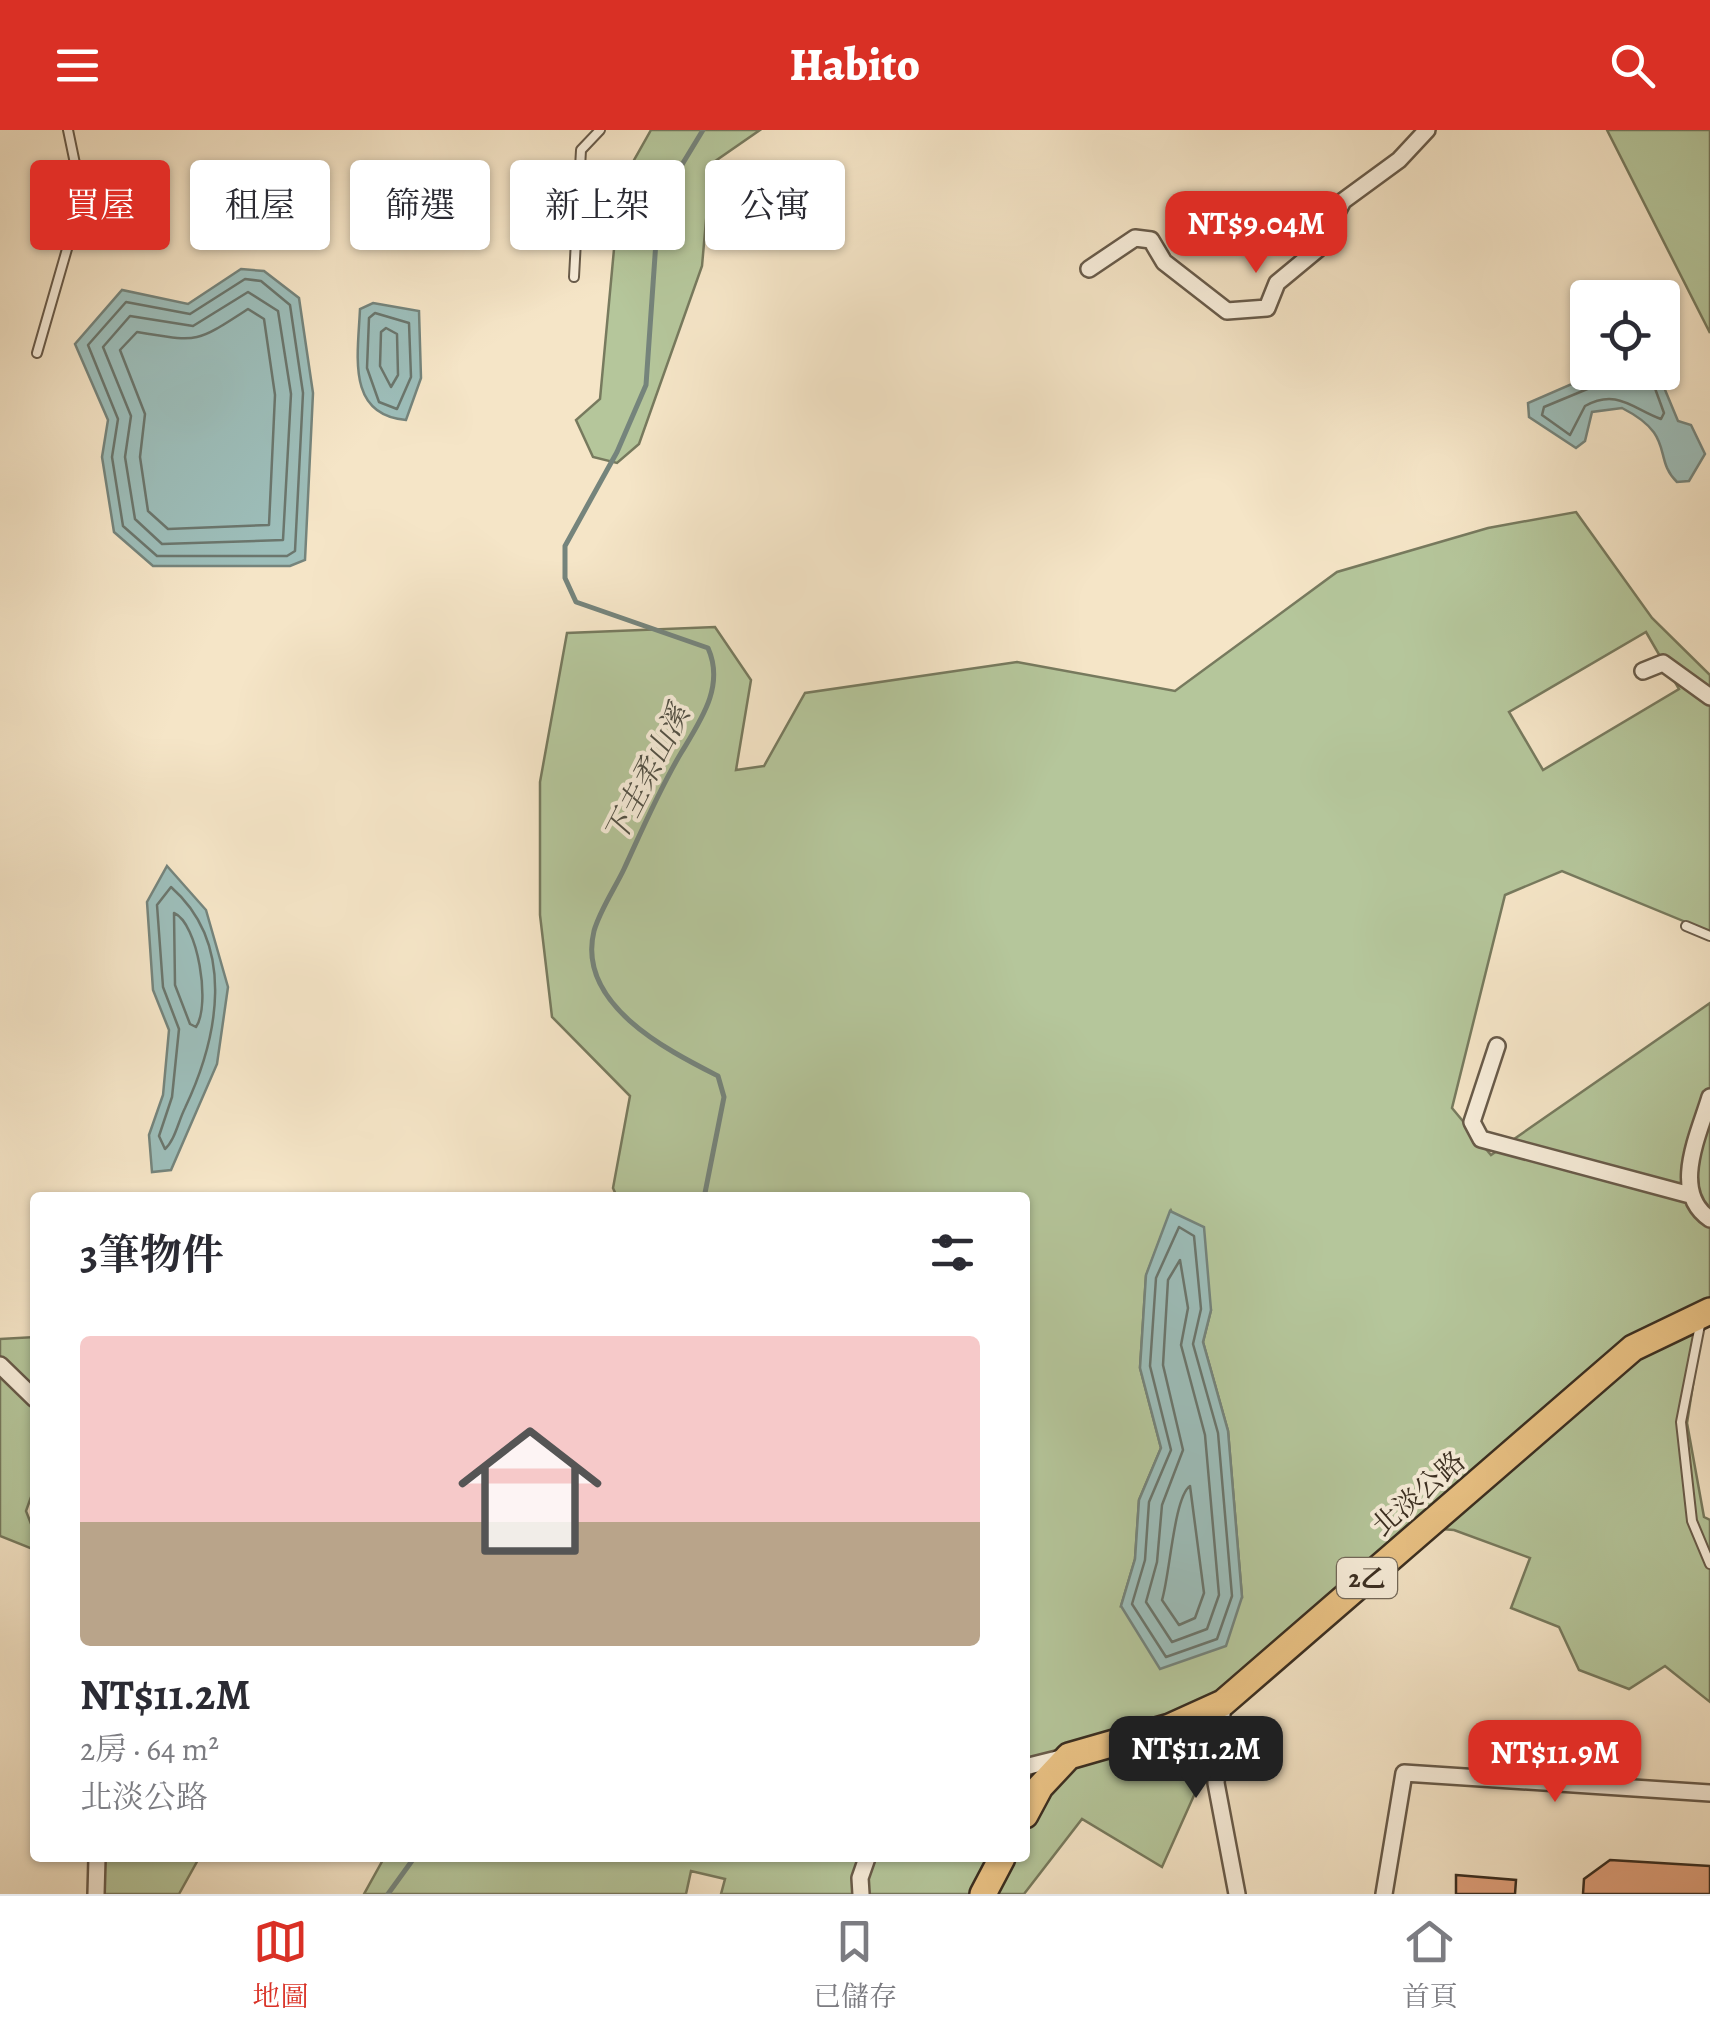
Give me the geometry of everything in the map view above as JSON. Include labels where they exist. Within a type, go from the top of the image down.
[{"type":"main road","name":"北淡公路","points":[[1069,1756],[1170,1727],[1224,1703],[1633,1348],[1706,1312]]},
{"type":"main road","points":[[1030,1806],[1040,1787],[1069,1756]]},
{"type":"main road","points":[[983,1894],[1000,1862]]},
{"type":"street","points":[[1089,269],[1135,238],[1151,240],[1164,262],[1227,312],[1267,308],[1277,282],[1318,249],[1343,201],[1399,160],[1427,130]]},
{"type":"street","points":[[1643,671],[1663,663],[1710,697]]},
{"type":"street","points":[[1498,1046],[1472,1122],[1481,1139],[1690,1195],[1710,1219]]},
{"type":"street","points":[[1690,1195],[1690,1168],[1710,1097]]},
{"type":"street","points":[[0,1365],[30,1394]]},
{"type":"street","points":[[1224,1703],[1216,1783],[1237,1894]]},
{"type":"street","points":[[1030,1766],[1069,1756]]},
{"type":"street","points":[[1384,1894],[1404,1773],[1710,1793]]},
{"type":"street","points":[[96,1894],[98,1862]]},
{"type":"street","points":[[861,1894],[860,1878],[866,1862]]},
{"type":"lane","points":[[37,353],[82,197],[68,130]]},
{"type":"lane","points":[[574,277],[581,150],[600,130]]},
{"type":"lane","points":[[1686,926],[1710,936]]},
{"type":"lane","points":[[1706,1312],[1681,1422],[1692,1522],[1710,1564]]},
{"type":"green space","points":[[651,130],[760,130],[717,160],[705,160],[702,266],[639,444],[617,463],[593,457],[576,420],[600,399],[614,250],[685,250],[685,160],[634,160]]},
{"type":"green space","points":[[1607,130],[1710,130],[1710,333]]},
{"type":"green space","points":[[1576,512],[1652,618],[1710,675],[1710,932],[1562,871],[1505,895],[1452,1108],[1491,1155],[1710,1003],[1710,1317],[1703,1320],[1687,1423],[1704,1517],[1710,1520],[1710,1702],[1665,1666],[1629,1689],[1579,1670],[1559,1627],[1511,1608],[1530,1558],[1454,1530],[1415,1527],[1278,1645],[1207,1698],[1200,1782],[1162,1867],[1082,1819],[1024,1894],[721,1894],[725,1879],[691,1871],[686,1894],[364,1894],[382,1862],[1030,1862],[1030,1192],[615,1192],[630,1096],[552,1017],[540,915],[540,782],[567,633],[715,627],[751,680],[736,770],[764,766],[805,693],[1017,662],[1175,691],[1337,572],[1488,528]],"holes":[[[1646,632],[1679,689],[1543,770],[1509,712]],[[1171,1211],[1211,1310],[1203,1342],[1228,1431],[1242,1597],[1121,1606],[1135,1559],[1139,1500],[1161,1448],[1140,1368],[1146,1276]]]},
{"type":"green space","points":[[30,1337],[30,1500],[26,1511],[30,1548],[0,1536],[0,1339]]},
{"type":"green space","points":[[97,1862],[197,1862],[179,1894],[96,1894]]},
{"type":"water","points":[[241,269],[264,271],[299,298],[313,393],[305,560],[290,566],[153,566],[114,532],[102,457],[108,420],[75,344],[122,290],[188,304]]},
{"type":"water","points":[[373,303],[419,311],[421,378],[406,420],[387,416],[373,407],[360,380],[360,309]]},
{"type":"water","points":[[1570,385],[1570,390],[1665,390],[1678,421],[1691,425],[1705,454],[1689,481],[1677,482],[1657,437],[1639,418],[1622,408],[1592,412],[1585,441],[1576,448],[1529,417],[1528,403]]},
{"type":"water","points":[[167,866],[206,910],[228,987],[217,1064],[171,1170],[152,1172],[149,1135],[163,1095],[169,1030],[153,990],[147,902]]},
{"type":"water","points":[[1170,1211],[1204,1227],[1211,1310],[1203,1342],[1228,1431],[1242,1597],[1226,1646],[1160,1669],[1121,1606],[1135,1559],[1139,1500],[1161,1448],[1140,1368],[1146,1275]]},
{"type":"building","points":[[1610,1860],[1710,1866],[1710,1894],[1583,1894],[1584,1879]]},
{"type":"building","points":[[1456,1875],[1516,1880],[1515,1894],[1456,1894]]},
{"type":"waterway","name":"下圭柔山溪","points":[[703,130],[666,191],[657,227],[646,385],[617,452],[565,546],[565,578],[576,602],[708,648],[713,662],[708,702],[600,915],[592,957],[599,981],[630,1021],[675,1053],[718,1076],[724,1097],[705,1192]]},
{"type":"waterway","name":"下圭柔山溪","points":[[388,1894],[411,1862]]}]
